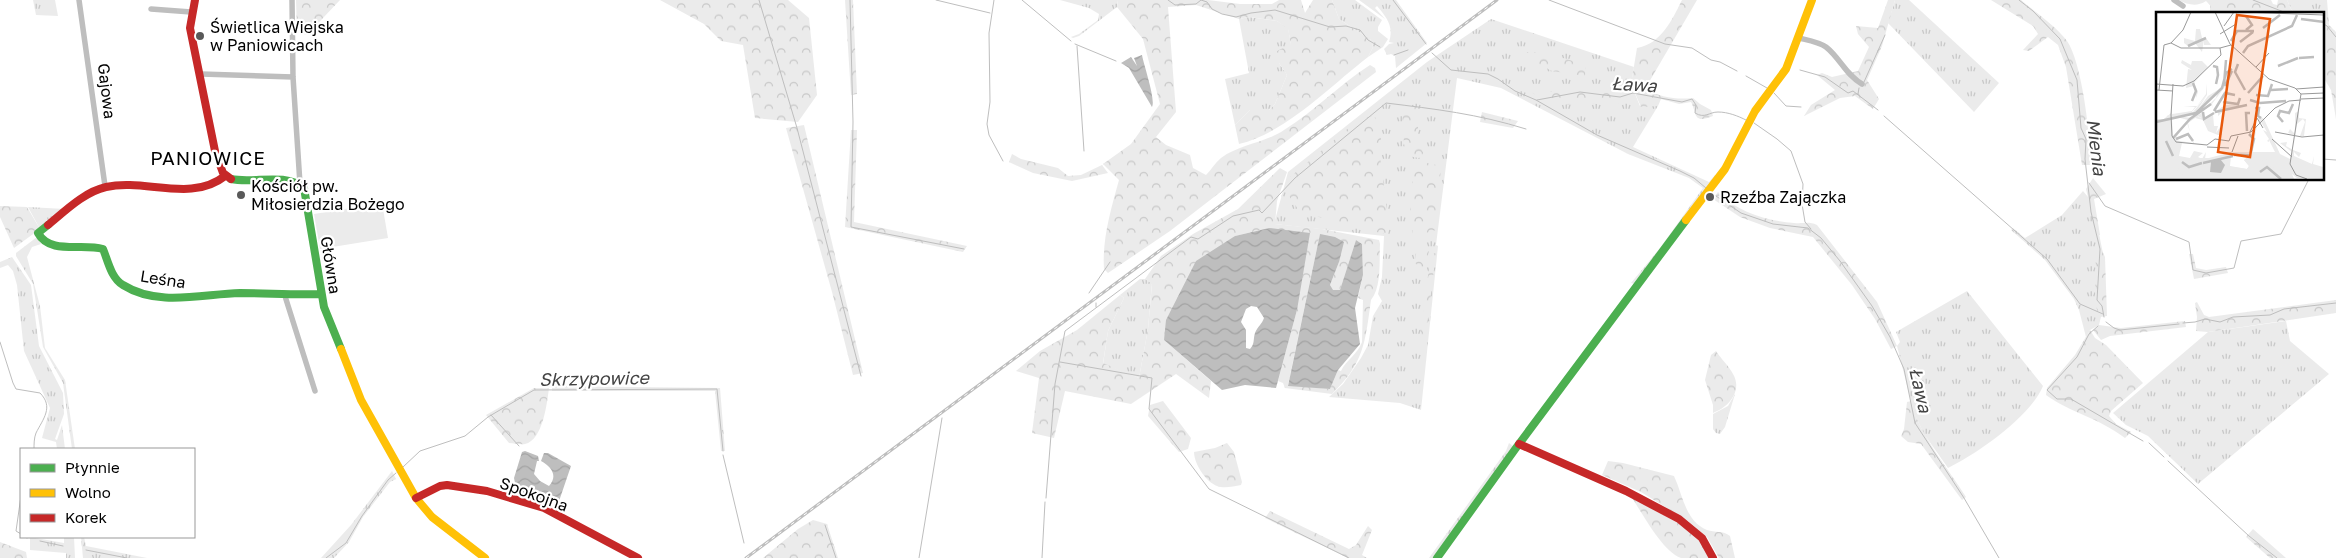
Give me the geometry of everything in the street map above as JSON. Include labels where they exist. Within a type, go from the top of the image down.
[{"type":"street","name":"Gajowa","points":[[79,0],[105,186]]},
{"type":"street","points":[[195,0],[191,12],[190,28],[216,151],[225,176]]},
{"type":"street","points":[[225,176],[237,180],[291,181],[300,184],[293,76],[292,0]]},
{"type":"street","points":[[1437,558],[1519,444],[1709,191],[1735,151],[1755,111],[1783,74],[1799,38],[1812,0]]},
{"type":"street","points":[[2174,0],[2183,6]]},
{"type":"street","points":[[151,10],[191,12]]},
{"type":"street","points":[[1799,38],[1824,46],[1836,57],[1851,77],[1862,84]]},
{"type":"street","points":[[201,74],[293,76]]},
{"type":"street","points":[[105,186],[200,188],[218,183],[225,176]]},
{"type":"street","name":"Główna","points":[[300,184],[307,200],[321,294],[329,322],[361,400],[416,498],[432,516],[486,558]]},
{"type":"street","name":"Leśna","points":[[105,186],[88,196],[38,233],[44,243],[51,245],[93,245],[103,249],[118,281],[124,286],[144,294],[189,298],[218,293],[321,294]]},
{"type":"street","points":[[284,293],[314,391]]},
{"type":"street","points":[[1519,444],[1626,491],[1679,519],[1702,538],[1713,558]]},
{"type":"street","name":"Spokojna","points":[[416,498],[440,486],[447,485],[509,497],[544,508],[638,558]]},
{"type":"green space","points":[[33,0],[55,0],[58,16],[36,15]]},
{"type":"green space","points":[[296,0],[340,0],[307,35],[297,32]]},
{"type":"green space","points":[[660,0],[788,0],[809,18],[817,95],[798,122],[755,118],[743,45],[721,41],[704,24]]},
{"type":"green space","points":[[845,0],[853,0],[857,94],[851,95]]},
{"type":"green space","points":[[1060,0],[1118,0],[1117,7],[1079,36],[1073,38],[1071,37],[1079,34],[1098,20],[1099,14],[1089,8]]},
{"type":"green space","points":[[1118,0],[1208,0],[1240,4],[1272,4],[1279,0],[1301,0],[1305,13],[1313,0],[1332,0],[1339,19],[1371,40],[1373,47],[1368,57],[1307,107],[1274,130],[1239,144],[1235,125],[1250,110],[1269,110],[1275,104],[1287,75],[1279,63],[1277,51],[1291,44],[1288,29],[1277,21],[1249,17],[1239,19],[1196,5],[1168,7],[1176,112],[1156,137],[1166,145],[1190,155],[1193,168],[1206,175],[1228,153],[1269,138],[1295,123],[1348,80],[1370,65],[1375,68],[1376,72],[1170,231],[1108,273],[1104,269],[1104,247],[1119,180],[1103,164],[1131,144],[1160,104],[1143,39],[1117,7]]},
{"type":"green space","points":[[1332,0],[1355,0],[1382,20],[1378,31],[1388,39],[1383,47],[1368,57],[1373,47],[1371,40],[1339,19]]},
{"type":"green space","points":[[1359,0],[1396,0],[1427,43],[1396,68],[1395,56],[1387,55],[1384,49],[1389,44],[1394,43],[1389,42],[1391,31],[1387,18],[1377,6],[1375,8],[1385,19]]},
{"type":"green space","points":[[1682,0],[1697,0],[1645,89],[1668,97],[1693,98],[1711,110],[1713,116],[1702,119],[1696,116],[1691,102],[1679,104],[1661,99],[1658,106],[1641,107],[1631,84],[1637,48],[1653,42],[1665,30]]},
{"type":"green space","points":[[1888,0],[1895,0],[1882,46],[1867,80],[1879,99],[1873,109],[1855,96],[1840,98],[1804,116],[1811,105],[1835,90],[1817,75],[1822,73],[1832,77],[1858,71],[1869,47],[1858,34],[1856,26],[1878,28]]},
{"type":"green space","points":[[1895,0],[1909,0],[1999,83],[1974,112],[1888,23]]},
{"type":"green space","points":[[1991,0],[2021,0],[2052,25],[2067,41],[2077,66],[2081,83],[2089,138],[2090,165],[2082,165],[2066,67],[2058,45],[2048,37],[2029,51],[2023,50],[2038,34],[2033,26]]},
{"type":"green space","points":[[2179,0],[2271,0],[2273,4],[2277,5],[2278,0],[2287,0],[2294,12],[2210,12],[2210,5],[2206,1],[2192,5]]},
{"type":"green space","points":[[2287,0],[2327,0],[2329,25],[2324,24],[2324,12],[2294,12]]},
{"type":"green space","points":[[1249,17],[1277,21],[1288,28],[1291,44],[1279,63],[1287,75],[1275,104],[1269,110],[1250,110],[1235,125],[1225,79],[1249,73],[1239,19]]},
{"type":"green space","points":[[1491,19],[1634,67],[1631,84],[1640,106],[1658,106],[1633,147],[1709,182],[1715,175],[1716,177],[1636,284],[1631,283],[1660,248],[1703,188],[1689,178],[1628,154],[1501,88],[1457,78],[1436,245],[1438,246],[1421,410],[1400,403],[1329,397],[1343,384],[1368,345],[1373,316],[1382,301],[1378,294],[1382,277],[1384,236],[1274,224],[1288,172],[1427,62]]},
{"type":"green space","points":[[2324,24],[2329,25],[2336,32],[2336,119],[2331,90],[2324,78]]},
{"type":"green space","points":[[1532,52],[1553,55],[1586,65],[1585,76],[1552,71],[1518,53]]},
{"type":"green space","points":[[1623,89],[1629,103],[1552,105],[1531,92]]},
{"type":"green space","points":[[1406,104],[1418,108],[1418,134],[1424,156],[1419,158],[1408,156],[1404,144],[1402,108]]},
{"type":"green space","points":[[1482,112],[1518,121],[1513,128],[1480,122]]},
{"type":"green space","points":[[1374,115],[1381,138],[1380,156],[1389,225],[1388,235],[1300,212],[1285,190],[1290,177],[1352,125]]},
{"type":"green space","points":[[804,125],[863,373],[853,375],[786,128]]},
{"type":"green space","points":[[851,130],[857,130],[854,222],[967,246],[963,252],[845,227]]},
{"type":"green space","points":[[1012,154],[1021,159],[1058,168],[1068,176],[1081,175],[1102,165],[1108,173],[1072,181],[1033,173],[1009,162]]},
{"type":"green space","points":[[1413,160],[1441,166],[1436,230],[1413,237],[1410,209],[1413,182],[1409,180]]},
{"type":"green space","points":[[1280,168],[1287,172],[1277,201],[1275,224],[1322,229],[1379,240],[1380,265],[1377,288],[1371,300],[1364,340],[1357,362],[1343,383],[1332,394],[1285,388],[1283,383],[1278,381],[1297,310],[1269,228],[1235,236],[1164,340],[1211,381],[1209,398],[1176,374],[1131,404],[1065,391],[1054,438],[1032,433],[1039,378],[1016,371],[1040,351],[1077,330],[1120,295],[1124,298],[1108,331],[1103,363],[1139,378],[1148,329],[1152,284],[1145,279],[1161,256],[1193,234],[1238,209]],"holes":[[[1320,234],[1339,262],[1330,285],[1332,290],[1340,290],[1356,240],[1362,244],[1363,275],[1358,298],[1363,300],[1362,342],[1341,371],[1338,370],[1330,389],[1288,385]]]},
{"type":"green space","points":[[2093,178],[2106,194],[2094,199],[2100,235],[2097,235],[2086,189]]},
{"type":"green space","points":[[2083,191],[2093,203],[2104,259],[2105,300],[2099,325],[2090,330],[2086,337],[2074,299],[2045,260],[2011,230],[2013,228],[2025,238],[2062,215]]},
{"type":"green space","points":[[1718,192],[1734,205],[1763,218],[1817,225],[1877,302],[1897,346],[1891,349],[1875,319],[1852,285],[1813,237],[1770,228],[1740,217],[1713,199]]},
{"type":"green space","points":[[382,203],[388,238],[320,249],[314,214]]},
{"type":"green space","points":[[0,206],[27,207],[40,229],[14,248],[0,217]]},
{"type":"green space","points":[[28,207],[65,209],[40,229]]},
{"type":"green space","points":[[37,237],[41,244],[32,247],[27,257],[40,306],[45,348],[65,380],[75,448],[72,448],[63,383],[43,347],[33,284],[16,253]]},
{"type":"green space","points":[[2100,246],[2105,257],[2107,316],[2100,317],[2095,304],[2096,247]]},
{"type":"green space","points":[[1417,248],[1429,251],[1424,274],[1418,274],[1415,260]]},
{"type":"green space","points":[[1436,253],[1425,342],[1419,341],[1431,254]]},
{"type":"green space","points":[[2189,254],[2193,254],[2196,268],[2206,270],[2226,267],[2228,273],[2194,279]]},
{"type":"green space","points":[[12,257],[31,285],[39,346],[63,393],[64,414],[55,439],[57,440],[62,425],[65,448],[57,448],[56,442],[42,438],[50,408],[24,351],[17,285],[13,271],[8,265],[0,268],[0,262]]},
{"type":"green space","points":[[1140,279],[1145,279],[1152,283],[1148,329],[1139,378],[1103,364],[1108,331],[1124,298],[1120,295]]},
{"type":"green space","points":[[1967,291],[2043,386],[2037,398],[2027,410],[2002,433],[1988,444],[1948,468],[1924,434],[1914,413],[1897,346],[1900,342],[1896,332]]},
{"type":"green space","points":[[2336,300],[2336,313],[2208,332],[2196,331],[2195,303],[2197,302],[2204,315],[2209,317]]},
{"type":"green space","points":[[2185,321],[2186,327],[2110,336],[2101,340],[2093,330],[2099,325],[2121,328]]},
{"type":"green space","points":[[2286,321],[2290,341],[2329,374],[2198,484],[2148,436],[2126,425],[2113,413],[2208,332]]},
{"type":"green space","points":[[2090,330],[2095,338],[2106,345],[2143,383],[2111,411],[2109,416],[2116,424],[2131,432],[2125,438],[2105,425],[2046,395],[2047,388],[2075,355]]},
{"type":"green space","points":[[1716,351],[1736,380],[1736,387],[1729,403],[1713,413],[1713,405],[1705,380],[1711,355]]},
{"type":"green space","points":[[552,386],[720,388],[725,451],[721,451],[715,391],[552,391]]},
{"type":"green space","points":[[534,388],[549,388],[540,428],[536,436],[525,444],[509,443],[486,415]]},
{"type":"green space","points":[[1735,394],[1725,427],[1720,434],[1716,433],[1713,429],[1713,414],[1728,406]]},
{"type":"green space","points":[[1163,401],[1191,438],[1188,449],[1179,452],[1148,416],[1150,405]]},
{"type":"green space","points":[[1911,401],[1927,438],[1966,497],[1962,500],[1921,444],[1908,442],[1901,436],[1904,429],[1907,402]]},
{"type":"green space","points":[[1227,443],[1234,452],[1242,482],[1241,485],[1221,487],[1211,482],[1202,473],[1196,462],[1194,452],[1215,448]]},
{"type":"green space","points":[[1509,443],[1514,447],[1434,558],[1429,558],[1506,451]]},
{"type":"green space","points":[[1608,461],[1674,476],[1689,514],[1700,526],[1707,530],[1725,533],[1730,536],[1735,558],[1719,558],[1707,537],[1688,521],[1641,492],[1602,475]]},
{"type":"green space","points":[[392,471],[396,479],[390,482],[363,517],[349,542],[334,558],[321,558],[351,525]]},
{"type":"green space","points":[[1632,498],[1687,528],[1702,541],[1712,558],[1681,558],[1674,554],[1660,540]]},
{"type":"green space","points":[[1270,511],[1349,549],[1356,545],[1368,526],[1372,530],[1362,555],[1367,558],[1348,558],[1265,518]]},
{"type":"green space","points":[[813,520],[827,524],[838,558],[763,558],[798,529]]},
{"type":"green space","points":[[2253,529],[2286,558],[2270,558],[2246,537]]},
{"type":"green space","points":[[30,538],[64,543],[64,538],[74,538],[75,558],[66,558],[66,553],[30,550]]},
{"type":"green space","points":[[81,538],[84,538],[86,546],[147,558],[83,558]]},
{"type":"green space","points":[[0,542],[26,552],[27,558],[0,558]]},
{"type":"water","points":[[1142,55],[1151,90],[1152,107],[1129,68],[1121,63],[1131,57],[1137,66],[1134,58]]},
{"type":"water","points":[[1269,228],[1310,233],[1297,310],[1276,388],[1245,385],[1222,390],[1164,340],[1166,320],[1196,261],[1235,236]],"holes":[[[1251,306],[1257,307],[1264,318],[1255,333],[1250,349],[1246,348],[1246,330],[1241,322],[1246,309]]]},
{"type":"water","points":[[1320,234],[1335,237],[1344,242],[1330,285],[1333,290],[1340,290],[1356,240],[1362,244],[1363,275],[1355,308],[1360,344],[1338,370],[1330,389],[1288,386]]},
{"type":"water","points":[[525,451],[538,456],[539,461],[537,461],[534,474],[540,481],[549,486],[553,475],[551,469],[541,461],[544,453],[548,453],[571,466],[558,504],[528,496],[516,488],[514,478],[522,452]]},
{"type":"waterway","points":[[759,0],[797,128],[861,376]]},
{"type":"waterway","points":[[850,0],[853,122],[851,227],[964,249]]},
{"type":"waterway","points":[[936,0],[990,13]]},
{"type":"waterway","points":[[994,0],[989,33],[990,102],[987,124],[989,135],[1003,161]]},
{"type":"waterway","points":[[1022,0],[1071,41]]},
{"type":"waterway","name":"Ława","points":[[1168,0],[1175,5],[1196,4],[1201,0],[1207,2],[1212,9],[1222,14],[1236,17],[1275,10],[1330,27],[1346,26],[1360,30],[1368,40],[1380,47]]},
{"type":"waterway","name":"Ława","points":[[1393,0],[1426,44]]},
{"type":"waterway","points":[[1549,0],[1665,44],[1692,48],[1711,60],[1720,62],[1737,71]]},
{"type":"waterway","name":"Mienia","points":[[2019,0],[2033,11],[2060,39],[2077,80],[2081,128],[2086,139],[2085,159],[2091,212],[2100,249],[2097,300],[2102,306],[2104,317]]},
{"type":"waterway","points":[[2253,0],[2284,12]]},
{"type":"waterway","points":[[2324,24],[2336,37]]},
{"type":"waterway","points":[[1864,82],[1885,35]]},
{"type":"waterway","points":[[1075,44],[1116,61]]},
{"type":"waterway","points":[[1077,46],[1084,151]]},
{"type":"waterway","name":"Ława","points":[[1394,55],[1408,50]]},
{"type":"waterway","name":"Ława","points":[[1432,53],[1451,70],[1488,74],[1515,91],[1536,100],[1597,135],[1680,171],[1694,178],[1706,188]]},
{"type":"waterway","points":[[1800,70],[1825,77],[1848,93],[1853,91],[1878,110]]},
{"type":"waterway","points":[[1746,76],[1767,88]]},
{"type":"waterway","points":[[1858,94],[1859,88]]},
{"type":"waterway","name":"Ława","points":[[1537,100],[1580,92],[1620,97],[1633,93],[1682,102],[1692,99],[1696,105],[1695,113],[1698,115],[1722,112],[1733,114],[1746,120]]},
{"type":"waterway","points":[[1774,93],[1786,106],[1801,107]]},
{"type":"waterway","points":[[1046,498],[1055,384],[1065,331],[1191,237],[1198,239],[1233,216],[1259,210],[1262,213],[1295,178],[1386,103],[1474,116],[1526,129]]},
{"type":"waterway","points":[[1884,116],[2047,259],[2080,304],[2103,314]]},
{"type":"waterway","name":"Ława","points":[[1754,123],[1791,151],[1803,184],[1802,204],[1805,222],[1811,229]]},
{"type":"waterway","points":[[2324,159],[2336,160]]},
{"type":"waterway","points":[[2089,183],[2105,206],[2189,242],[2193,270],[2206,273],[2234,268],[2241,241],[2281,234],[2308,180]]},
{"type":"waterway","name":"Ława","points":[[1713,194],[1741,213],[1773,224],[1808,228],[1821,238],[1840,261],[1872,306],[1890,337],[1904,369],[1915,423],[1964,498],[1999,558]]},
{"type":"waterway","points":[[1089,293],[1110,262]]},
{"type":"waterway","name":"Mienia","points":[[2183,323],[2205,319],[2220,322],[2233,317],[2270,315],[2284,309],[2336,303]]},
{"type":"waterway","name":"Mienia","points":[[2106,322],[2120,330],[2179,324]]},
{"type":"waterway","points":[[2098,326],[2089,334],[2077,357],[2047,390],[2057,399],[2071,399],[2143,441]]},
{"type":"waterway","name":"Skrzypowice","points":[[0,342],[16,389],[40,393],[46,403],[46,413],[35,435],[34,448]]},
{"type":"waterway","points":[[1060,362],[1152,378],[1149,409],[1209,489],[1349,558]]},
{"type":"waterway","name":"Skrzypowice","points":[[403,467],[420,451],[465,436],[488,417],[534,390],[717,389],[723,451]]},
{"type":"waterway","points":[[491,415],[519,446]]},
{"type":"waterway","points":[[919,558],[942,418]]},
{"type":"waterway","points":[[2149,443],[2164,457]]},
{"type":"waterway","name":"Skrzypowice","points":[[723,455],[744,543]]},
{"type":"waterway","points":[[2168,461],[2249,536],[2277,558]]},
{"type":"waterway","name":"Skrzypowice","points":[[326,558],[346,543],[362,516],[388,480],[396,473]]},
{"type":"waterway","points":[[1042,558],[1045,502]]},
{"type":"waterway","name":"Skrzypowice","points":[[20,503],[16,531],[20,533]]},
{"type":"waterway","points":[[825,525],[836,558]]},
{"type":"waterway","name":"Skrzypowice","points":[[40,541],[63,546]]},
{"type":"waterway","name":"Skrzypowice","points":[[86,550],[127,558]]},
{"type":"railway","points":[[746,558],[1497,0]]},
{"type":"traffic: fast","points":[[231,179],[278,179],[296,183],[304,188],[324,307],[341,349]]},
{"type":"traffic: fast","points":[[1437,558],[1516,448],[1686,220]]},
{"type":"traffic: fast","points":[[48,225],[38,233],[43,240],[58,246],[103,249],[110,269],[119,282],[137,292],[151,296],[180,298],[240,293],[321,294]]},
{"type":"traffic: slow","points":[[1686,220],[1725,169],[1755,111],[1786,69],[1812,0]]},
{"type":"traffic: slow","points":[[341,349],[361,400],[416,498],[432,517],[485,558]]},
{"type":"traffic: jam","points":[[195,0],[190,28],[215,151],[223,173],[231,179]]},
{"type":"traffic: jam","points":[[48,225],[68,208],[98,189],[121,185],[183,189],[198,188],[212,184],[225,176]]},
{"type":"traffic: jam","points":[[1519,444],[1626,491],[1679,519],[1702,538],[1713,558]]},
{"type":"traffic: jam","points":[[416,498],[440,486],[447,485],[487,491],[544,508],[638,558]]},
{"type":"place","name":"Świetlica Wiejska w Paniowicach","points":[[200,36]]},
{"type":"place","name":"Kościół pw. Miłosierdzia Bożego","points":[[241,195]]},
{"type":"place","name":"Rzeźba Zajączka","points":[[1710,197]]},
{"type":"district","name":"PANIOWICE","points":[[208,157]]}]
